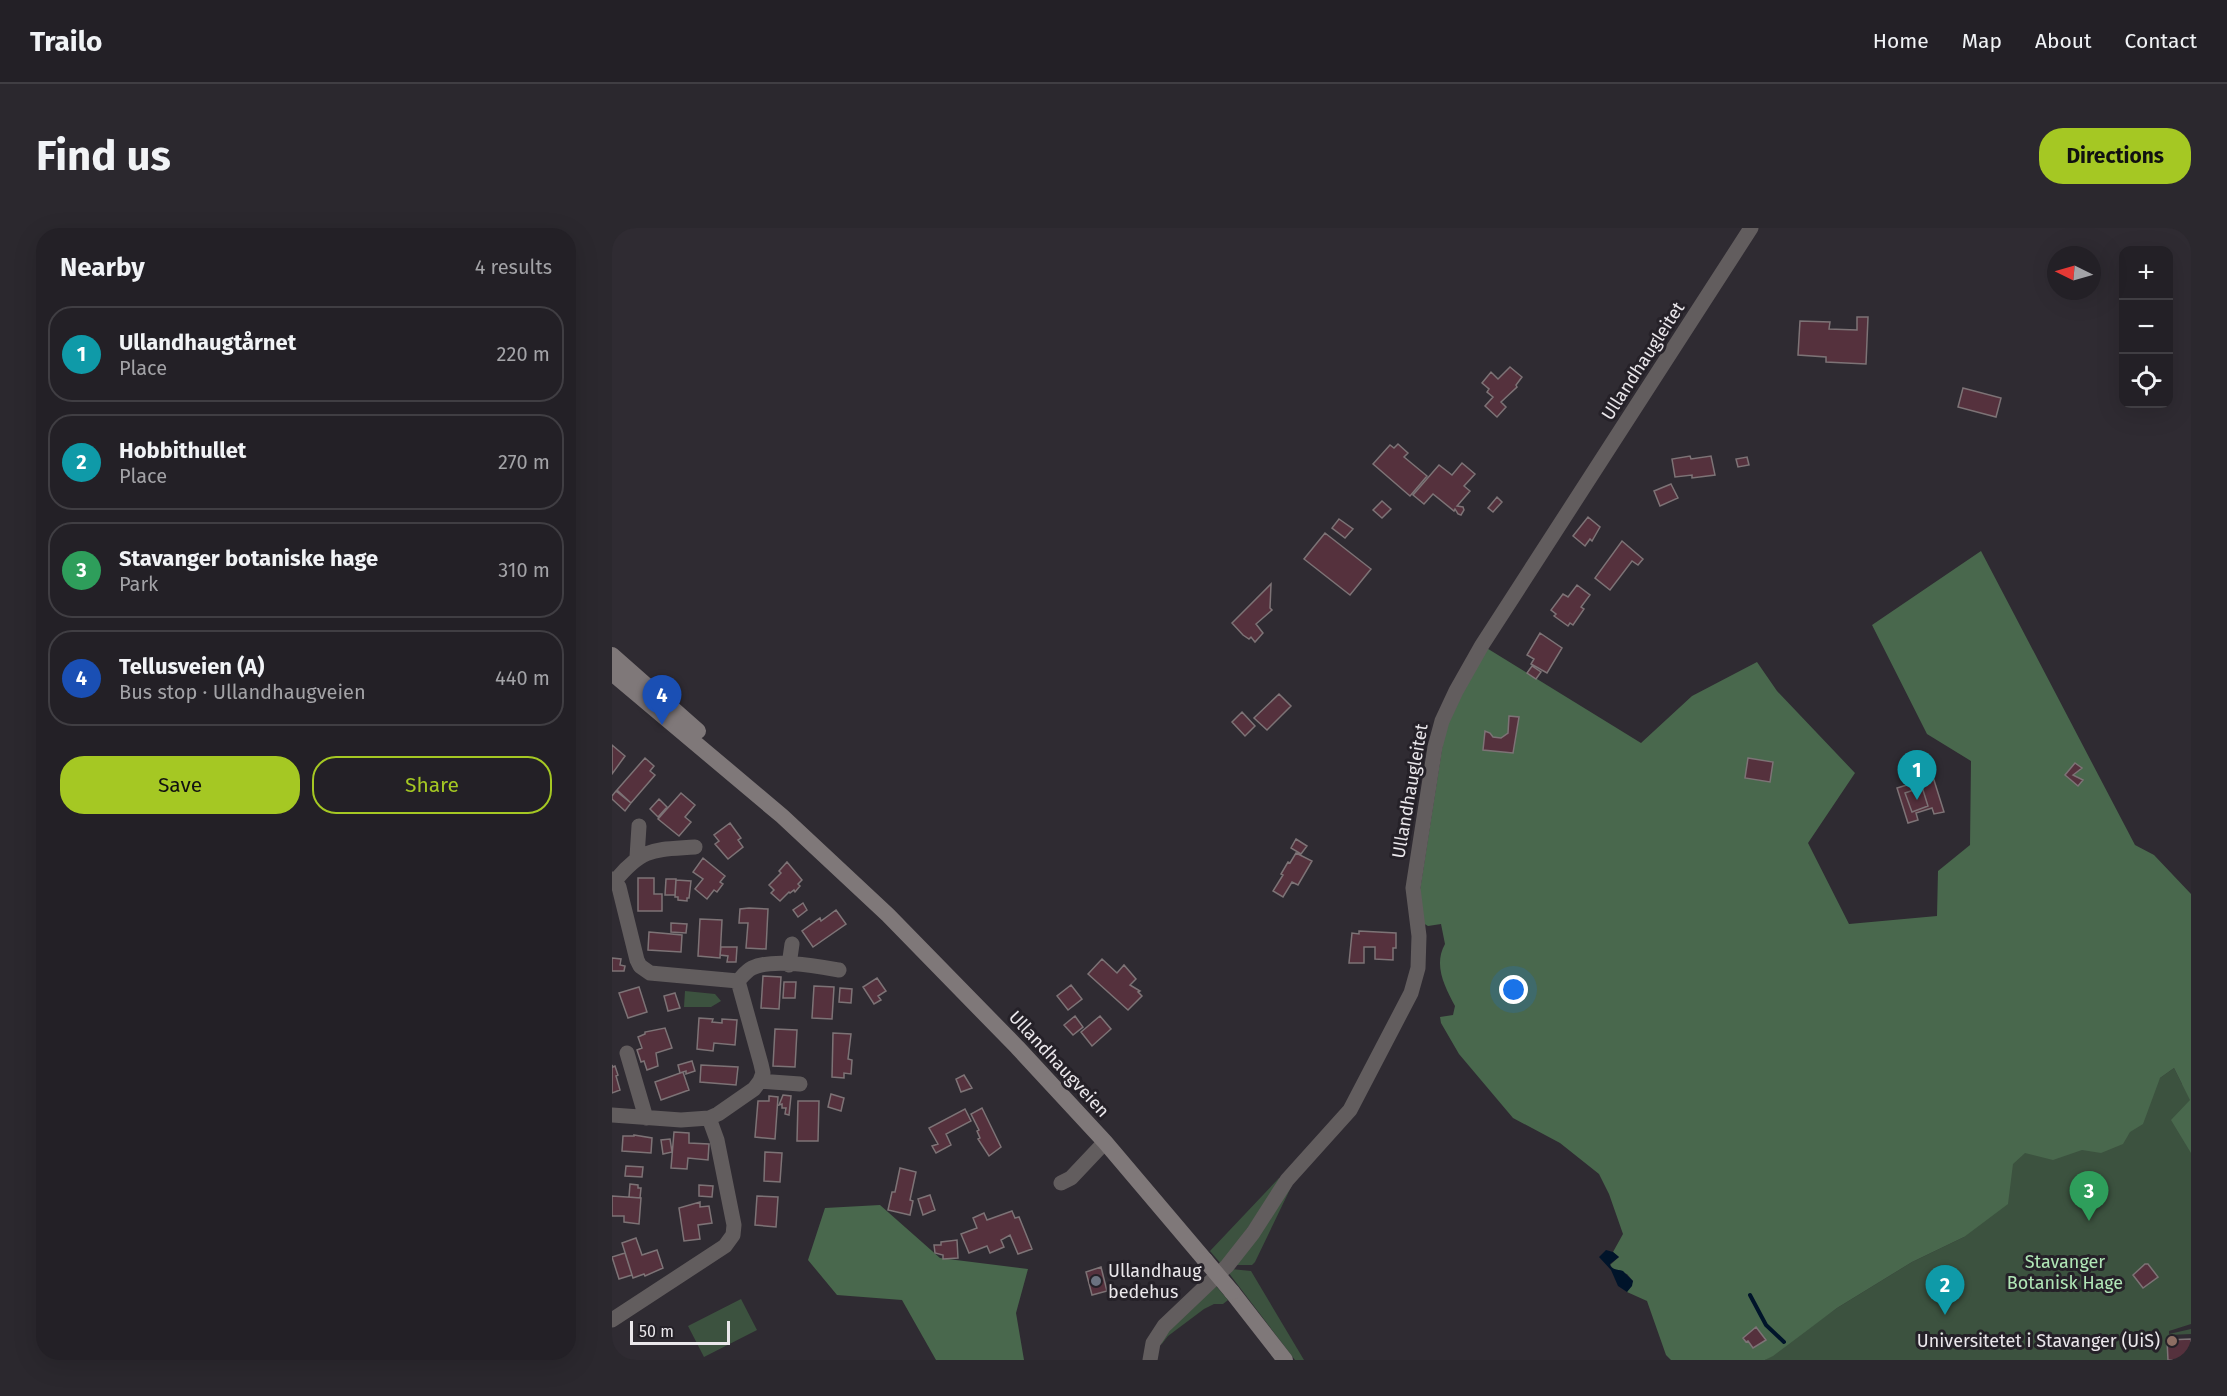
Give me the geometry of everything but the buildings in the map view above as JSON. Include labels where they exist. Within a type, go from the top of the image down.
[{"type":"main road","name":"Ullandhaugveien","points":[[612,655],[640,677],[734,764],[772,800],[782,816]]},
{"type":"main road","name":"Ullandhaugveien","points":[[612,672],[782,816],[888,915],[1017,1047],[1105,1142],[1232,1292],[1285,1360]]},
{"type":"street","name":"Ullandhaugleitet","points":[[1150,1360],[1153,1343],[1164,1326],[1227,1266],[1253,1233],[1287,1180],[1356,1100],[1411,993],[1418,968],[1419,936],[1413,888],[1435,747],[1442,721],[1482,645],[1751,228]]},
{"type":"street","points":[[637,857],[639,826]]},
{"type":"street","points":[[695,847],[649,851],[637,857],[613,880],[619,887],[637,960],[643,969],[654,974],[738,981],[752,968],[769,964],[813,965],[839,970]]},
{"type":"street","points":[[789,965],[792,944]]},
{"type":"street","points":[[612,1115],[681,1120],[709,1119],[754,1089],[763,1073],[738,981]]},
{"type":"street","points":[[627,1053],[646,1118]]},
{"type":"street","points":[[760,1081],[801,1084]]},
{"type":"street","points":[[612,1320],[725,1246],[733,1235],[734,1225],[717,1140],[709,1119]]},
{"type":"street","points":[[1061,1183],[1071,1178],[1105,1142]]},
{"type":"green space","points":[[1981,551],[2135,845],[2154,855],[2191,894],[2191,1153],[2171,1120],[2190,1100],[2174,1068],[2160,1078],[2143,1124],[2130,1132],[2123,1144],[2101,1153],[2082,1150],[2053,1160],[2025,1153],[2013,1164],[2008,1204],[1964,1237],[1912,1262],[1837,1308],[1773,1356],[1765,1360],[1671,1360],[1666,1355],[1647,1301],[1627,1292],[1633,1281],[1627,1274],[1615,1271],[1610,1265],[1619,1257],[1613,1252],[1623,1234],[1609,1194],[1599,1174],[1560,1143],[1513,1118],[1459,1054],[1441,1023],[1440,1017],[1453,1015],[1455,1006],[1444,984],[1440,968],[1445,944],[1441,924],[1428,926],[1423,923],[1420,890],[1444,736],[1457,699],[1485,647],[1641,743],[1692,696],[1757,662],[1777,691],[1855,773],[1808,843],[1849,924],[1937,916],[1938,871],[1970,845],[1971,761],[1927,734],[1872,625]]},
{"type":"green space","points":[[685,991],[715,994],[721,1001],[711,1007],[684,1007]]},
{"type":"green space","name":"Stavanger Botanisk Hage","points":[[2174,1068],[2182,1084],[2191,1084],[2191,1324],[2169,1331],[2169,1334],[2191,1329],[2191,1334],[2169,1335],[2170,1360],[1765,1360],[1837,1308],[1912,1262],[1964,1237],[2000,1134],[2160,1078]]},
{"type":"green space","points":[[1279,1178],[1281,1179],[1222,1265],[1210,1251]]},
{"type":"green space","points":[[1293,1183],[1255,1262],[1252,1265],[1235,1265]]},
{"type":"green space","points":[[880,1205],[940,1258],[1028,1269],[1016,1313],[1024,1360],[936,1360],[902,1300],[837,1295],[808,1260],[825,1208]]},
{"type":"green space","points":[[1231,1269],[1251,1271],[1304,1360],[1295,1360],[1228,1272]]},
{"type":"green space","points":[[1216,1286],[1228,1300],[1223,1304],[1214,1304],[1204,1309],[1168,1336],[1161,1345],[1164,1335]]},
{"type":"green space","points":[[741,1299],[757,1330],[704,1357],[688,1326]]},
{"type":"water","points":[[1606,1250],[1619,1257],[1610,1264],[1612,1267],[1623,1271],[1633,1281],[1627,1292],[1618,1286],[1611,1270],[1599,1257]]},
{"type":"waterway","points":[[1750,1295],[1766,1325],[1784,1342]]},
{"type":"place","name":"Tellusveien (A)","points":[[662,725]]},
{"type":"place","name":"Ullandhaugtårnet","points":[[1917,800]]},
{"type":"place","name":"Stavanger botaniske hage","points":[[2089,1221]]},
{"type":"place","name":"Ullandhaug bedehus","points":[[1096,1281]]},
{"type":"place","name":"Hobbithullet","points":[[1945,1315]]},
{"type":"place","name":"Universitetet i Stavanger (UiS)","points":[[2172,1341]]}]
